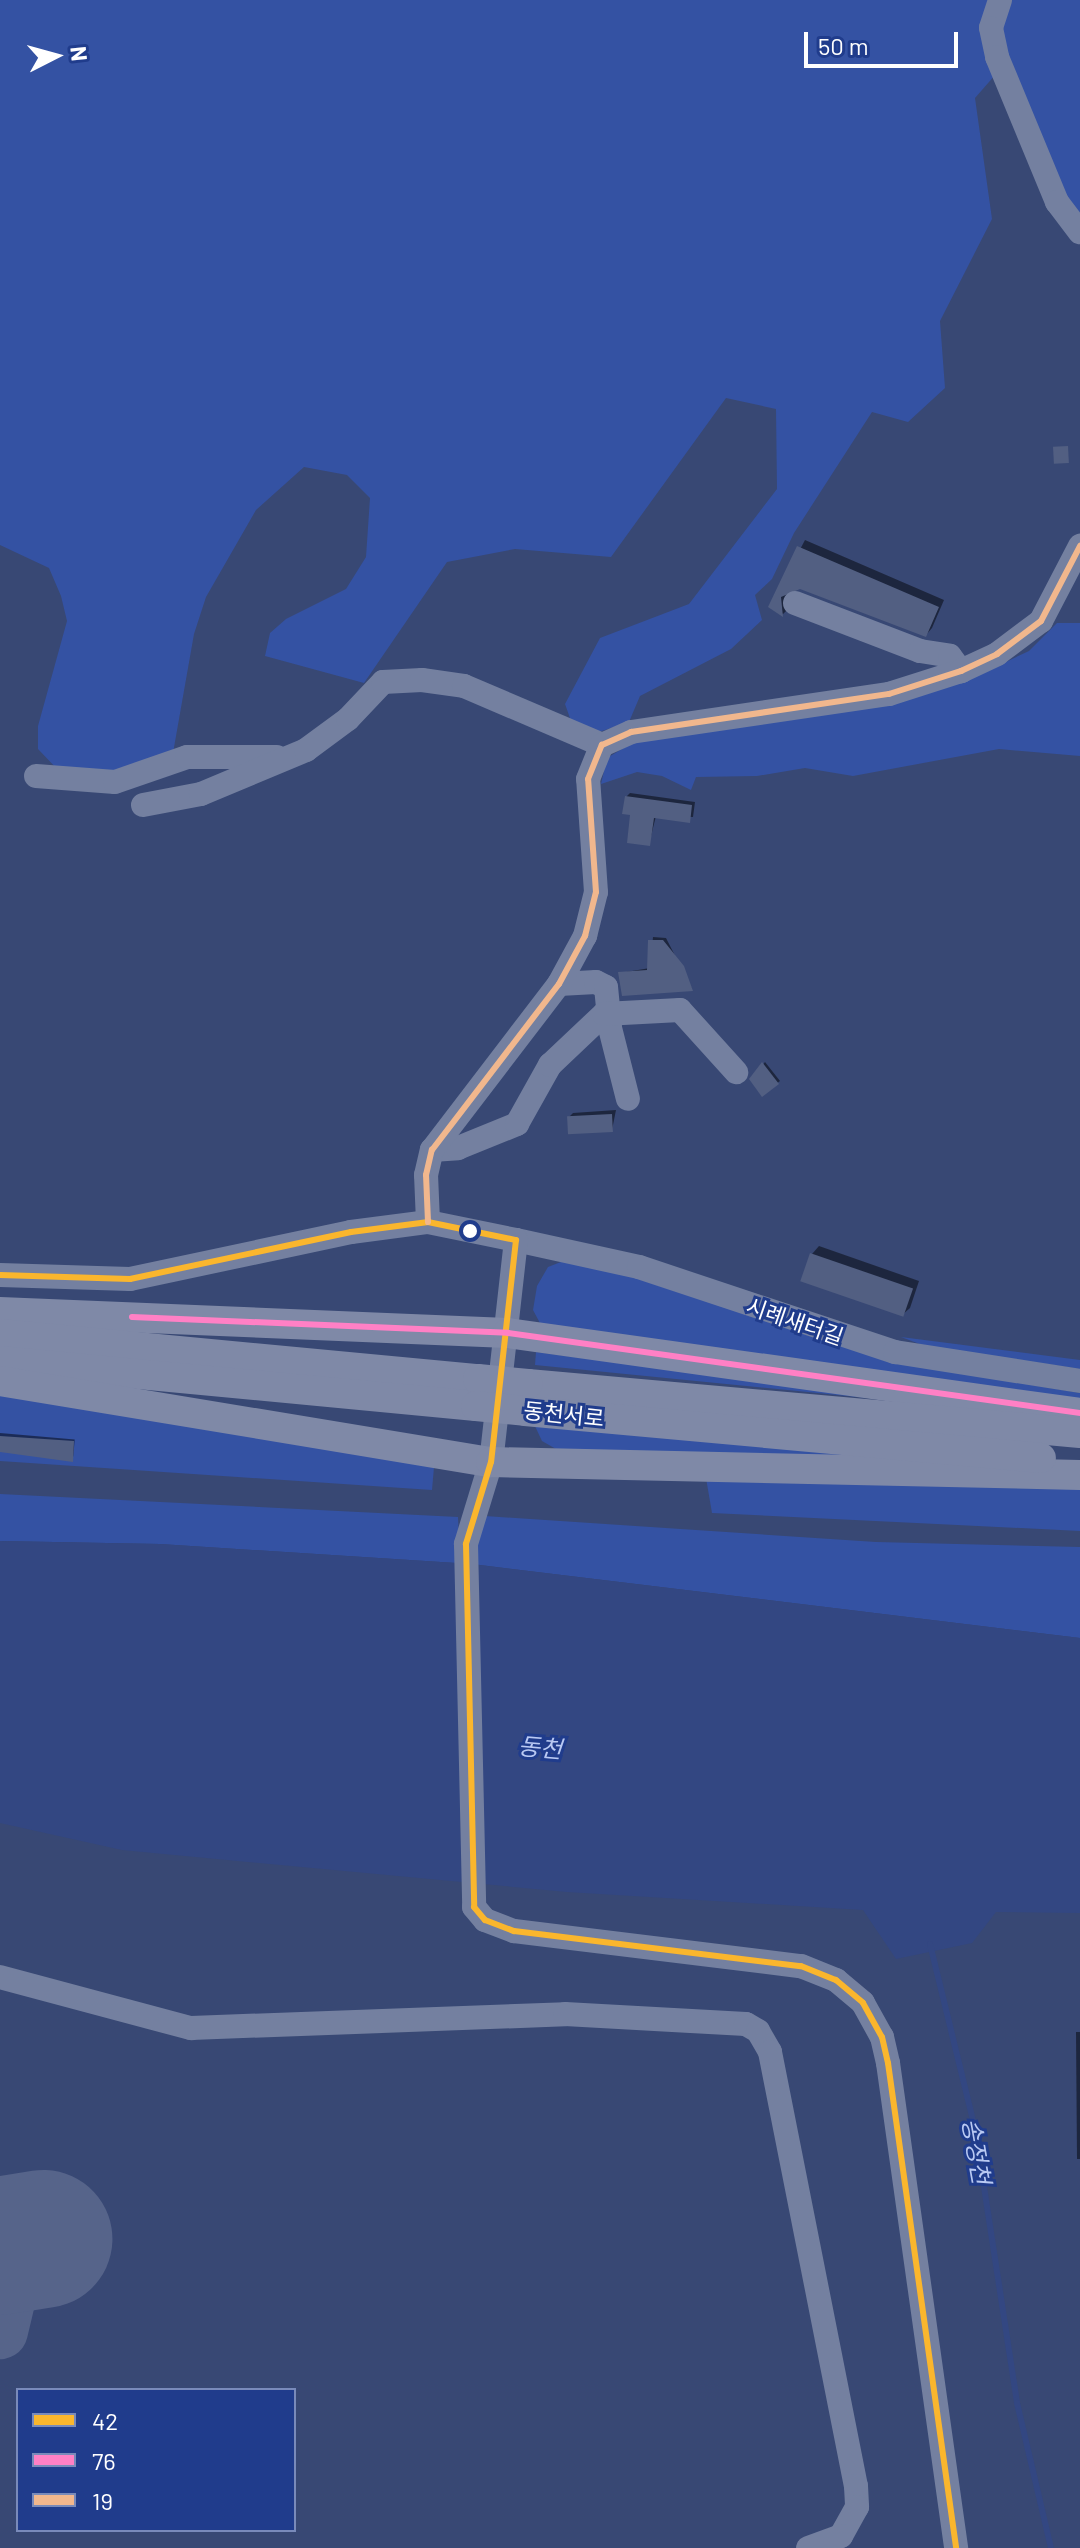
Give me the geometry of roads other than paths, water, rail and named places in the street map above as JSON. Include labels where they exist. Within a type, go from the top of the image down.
[{"type":"main road","points":[[0,1312],[508,1333],[1080,1413]]},
{"type":"main road","name":"동천서로","points":[[0,1334],[477,1393]]},
{"type":"main road","name":"동천서로","points":[[0,1361],[1080,1433]]},
{"type":"main road","points":[[0,1381],[491,1462],[1080,1475]]},
{"type":"main road","name":"동천서로","points":[[527,1397],[1080,1462]]},
{"type":"street","points":[[1000,0],[991,28],[997,57],[1057,202],[1080,232]]},
{"type":"street","points":[[428,1222],[426,1175],[432,1150],[559,984],[592,913],[595,880],[588,779],[602,745],[631,732],[889,694],[961,671],[1005,650],[1041,621],[1080,546]]},
{"type":"street","points":[[795,603],[920,651],[950,656],[961,671]]},
{"type":"street","points":[[143,805],[201,794],[283,757],[306,750],[348,719],[383,682],[422,680],[464,686],[602,745]]},
{"type":"street","points":[[36,776],[115,782],[187,757],[283,757]]},
{"type":"street","points":[[559,984],[602,983],[628,1099]]},
{"type":"street","points":[[432,1150],[458,1148],[517,1124],[550,1065],[609,1013],[680,1010],[736,1072]]},
{"type":"street","name":"시례새터길","points":[[0,1275],[130,1279],[351,1232],[428,1222],[639,1267],[895,1352],[1080,1381]]},
{"type":"street","points":[[516,1240],[508,1333],[491,1462],[469,1527],[465,1562],[472,1900],[485,1920],[514,1931],[801,1966],[836,1980],[863,2003],[882,2037],[888,2063],[956,2548]]},
{"type":"street","points":[[0,1977],[191,2028],[565,2014],[746,2024],[758,2031],[770,2052],[856,2486],[857,2507],[841,2536],[808,2548]]},
{"type":"water","name":"동천","points":[[0,1541],[160,1544],[472,1564],[1080,1638],[1080,1913],[996,1912],[972,1943],[896,1959],[863,1910],[567,1892],[122,1850],[0,1823]]},
{"type":"waterway","name":"송정천","points":[[930,1944],[975,2128],[1017,2403],[1051,2548]]}]
